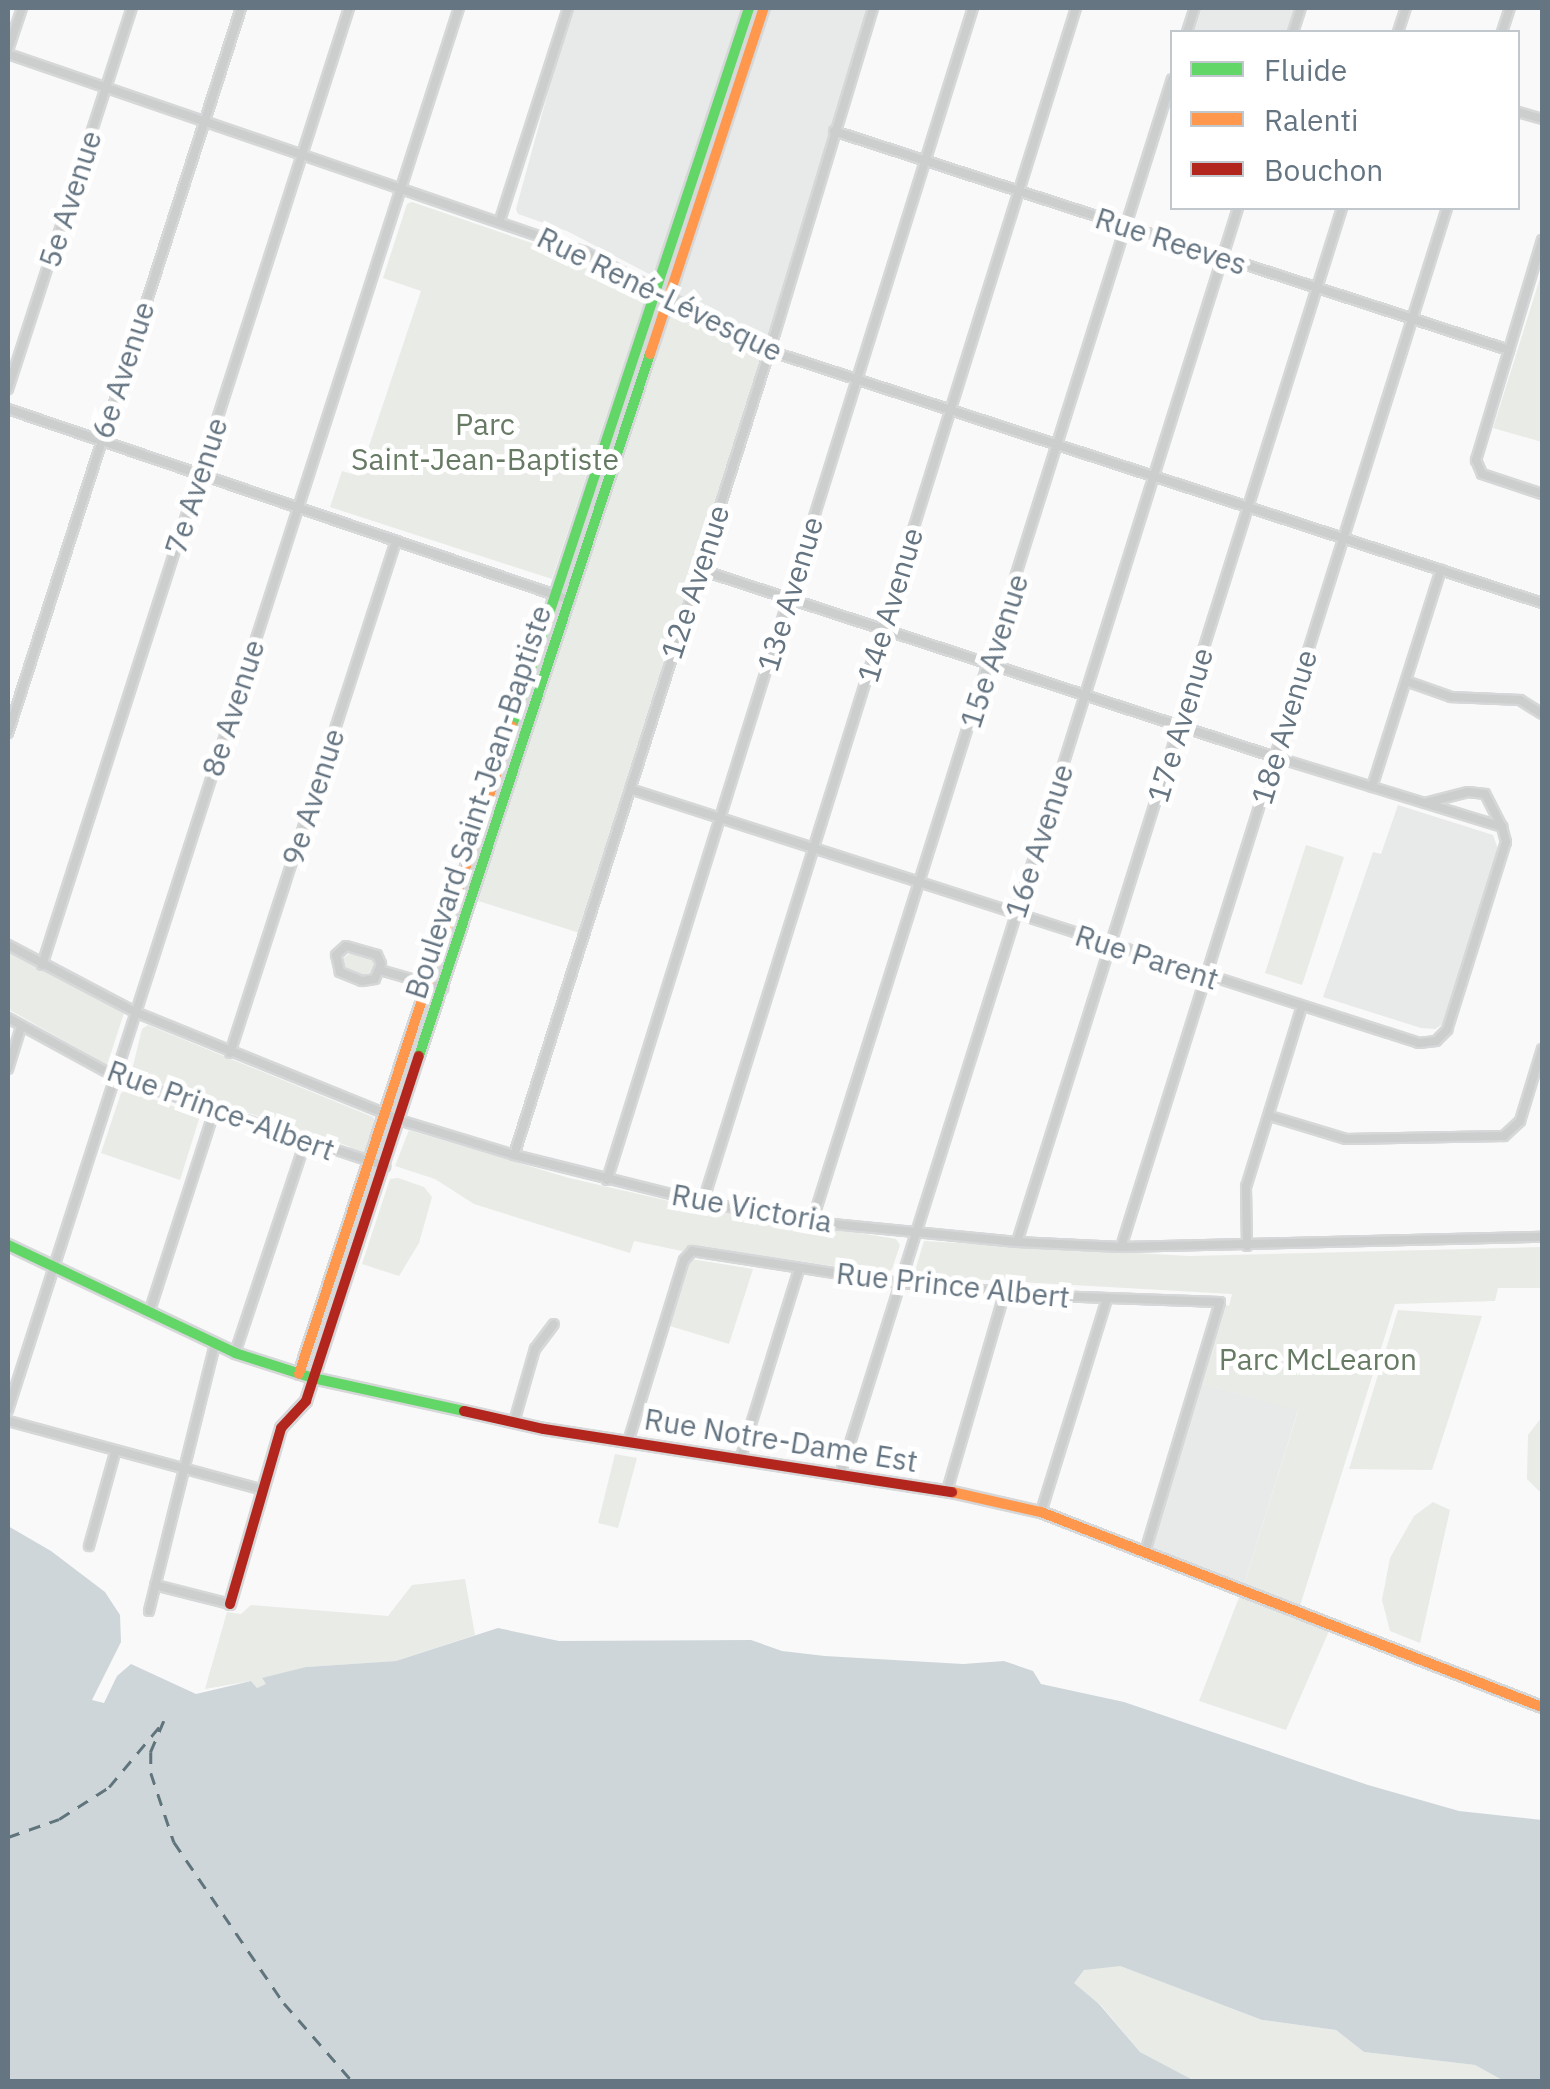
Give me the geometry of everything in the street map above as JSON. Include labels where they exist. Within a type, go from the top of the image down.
[{"type":"main road","name":"Boulevard Saint-Jean-Baptiste","points":[[299,1374],[750,8]]},
{"type":"main road","name":"Boulevard Saint-Jean-Baptiste","points":[[230,1604],[281,1428],[300,1411],[313,1378],[400,1120],[764,8]]},
{"type":"main road","points":[[708,134],[721,138]]},
{"type":"main road","points":[[447,926],[461,932]]},
{"type":"main road","name":"Rue Notre-Dame Est","points":[[8,1246],[235,1353],[313,1378],[514,1422],[946,1491],[1041,1512],[1542,1707]]},
{"type":"main road","points":[[339,1252],[353,1258]]},
{"type":"street","points":[[8,52],[22,8]]},
{"type":"street","name":"5e Avenue","points":[[8,390],[132,8]]},
{"type":"street","name":"6e Avenue","points":[[8,733],[240,8]]},
{"type":"street","name":"7e Avenue","points":[[42,964],[349,8]]},
{"type":"street","name":"8e Avenue","points":[[8,1410],[459,8]]},
{"type":"street","points":[[500,220],[568,8]]},
{"type":"street","name":"12e Avenue","points":[[514,1155],[770,351],[873,8]]},
{"type":"street","name":"13e Avenue","points":[[607,1180],[973,8]]},
{"type":"street","name":"14e Avenue","points":[[703,1202],[1076,8]]},
{"type":"street","name":"Rue René-Lévesque","points":[[8,52],[585,252],[770,351],[1542,603]]},
{"type":"street","name":"15e Avenue","points":[[812,1222],[1170,85]]},
{"type":"street","name":"Rue Reeves","points":[[834,130],[1509,350]]},
{"type":"street","name":"16e Avenue","points":[[840,1474],[1237,210]]},
{"type":"street","name":"17e Avenue","points":[[1018,1242],[1341,210]]},
{"type":"street","name":"18e Avenue","points":[[1121,1247],[1446,210]]},
{"type":"street","points":[[1542,240],[1476,468],[1491,478],[1542,494]]},
{"type":"street","points":[[8,409],[570,600]]},
{"type":"street","name":"9e Avenue","points":[[230,1054],[396,541]]},
{"type":"street","points":[[698,569],[1502,827]]},
{"type":"street","points":[[1372,787],[1441,570]]},
{"type":"street","points":[[1406,682],[1452,697],[1520,700],[1542,714]]},
{"type":"street","name":"Rue Parent","points":[[630,788],[1408,1041],[1436,1042],[1451,1021],[1506,842],[1502,827]]},
{"type":"street","points":[[1425,802],[1468,792],[1484,794],[1502,827]]},
{"type":"street","name":"Rue Victoria","points":[[8,945],[135,1012],[230,1054],[400,1120],[514,1155],[703,1202],[812,1222],[1018,1242],[1121,1247],[1542,1237]]},
{"type":"street","points":[[346,946],[370,950],[378,955],[380,970],[371,981],[347,977],[337,968],[336,955],[346,946]]},
{"type":"street","points":[[380,970],[443,988]]},
{"type":"street","points":[[1247,1246],[1246,1188],[1302,1006]]},
{"type":"street","name":"Rue Prince-Albert","points":[[8,1018],[114,1076],[384,1166]]},
{"type":"street","points":[[8,1069],[22,1027]]},
{"type":"street","points":[[1270,1116],[1346,1140],[1504,1136],[1520,1120],[1542,1049]]},
{"type":"street","points":[[148,1314],[214,1112]]},
{"type":"street","points":[[235,1353],[304,1142]]},
{"type":"street","name":"Rue Prince Albert","points":[[628,1442],[688,1252],[899,1283],[1107,1299],[1220,1302],[1146,1550]]},
{"type":"street","points":[[740,1460],[799,1269]]},
{"type":"street","points":[[946,1491],[1005,1292]]},
{"type":"street","points":[[1041,1512],[1107,1299]]},
{"type":"street","points":[[514,1422],[535,1349],[554,1324]]},
{"type":"street","points":[[149,1611],[215,1344]]},
{"type":"street","points":[[8,1421],[115,1453],[264,1490]]},
{"type":"street","points":[[89,1546],[115,1453]]},
{"type":"street","points":[[155,1586],[230,1604]]},
{"type":"shaded area","points":[[571,8],[749,8],[708,134],[654,271],[649,274],[567,231],[518,214],[516,209]]},
{"type":"shaded area","points":[[764,8],[875,8],[770,351],[669,298]]},
{"type":"shaded area","points":[[1202,8],[1297,8],[1291,30],[1195,30]]},
{"type":"shaded area","points":[[1398,805],[1493,835],[1498,849],[1446,1022],[1435,1029],[1323,997],[1373,852],[1381,854]]},
{"type":"shaded area","points":[[1196,1382],[1298,1410],[1243,1587],[1146,1549]]},
{"type":"shaded area","points":[[8,1526],[51,1551],[105,1592],[120,1615],[121,1642],[92,1700],[104,1703],[117,1676],[131,1664],[196,1694],[251,1681],[257,1688],[266,1684],[262,1678],[306,1667],[396,1661],[498,1628],[559,1641],[751,1640],[782,1651],[825,1656],[963,1664],[1004,1661],[1033,1671],[1041,1684],[1124,1702],[1368,1785],[1459,1811],[1542,1820],[1542,2081],[1504,2081],[1475,2065],[1364,2052],[1336,2030],[1262,2020],[1120,1966],[1084,1970],[1074,1983],[1100,2005],[1140,2052],[1195,2081],[8,2081]]},
{"type":"green space","name":"Parc Saint-Jean-Baptiste","points":[[412,202],[549,249],[645,299],[552,579],[330,507],[342,471],[359,476],[421,291],[383,278],[407,204]]},
{"type":"green space","points":[[1542,272],[1542,442],[1493,428]]},
{"type":"green space","points":[[669,298],[770,351],[586,935],[472,899]]},
{"type":"green space","points":[[1306,845],[1344,857],[1302,985],[1265,973]]},
{"type":"green space","points":[[8,952],[124,1013],[107,1065],[8,1009]]},
{"type":"green space","points":[[352,952],[373,960],[374,971],[363,975],[347,970],[341,960]]},
{"type":"green space","points":[[148,1025],[373,1117],[377,1123],[371,1146],[362,1155],[348,1146],[131,1074],[142,1029]]},
{"type":"green space","points":[[128,1090],[200,1116],[180,1180],[101,1153],[121,1093]]},
{"type":"green space","points":[[409,1130],[569,1178],[682,1204],[896,1239],[900,1245],[892,1269],[886,1274],[691,1245],[682,1251],[634,1241],[630,1253],[474,1204],[435,1179],[395,1166]]},
{"type":"green space","points":[[390,1179],[424,1187],[432,1197],[419,1243],[399,1276],[362,1264]]},
{"type":"green space","name":"Parc McLearon","points":[[924,1241],[1189,1256],[1542,1247],[1542,1288],[1498,1288],[1495,1301],[1395,1304],[1299,1609],[1332,1624],[1286,1730],[1199,1701],[1243,1587],[1298,1411],[1196,1382],[1220,1303],[1229,1306],[1232,1294],[917,1276]]},
{"type":"green space","points":[[691,1259],[753,1269],[729,1344],[670,1326]]},
{"type":"green space","points":[[1398,1310],[1482,1316],[1432,1470],[1349,1469]]},
{"type":"green space","points":[[1542,1417],[1542,1494],[1527,1479],[1528,1435]]},
{"type":"green space","points":[[615,1454],[637,1458],[618,1528],[598,1523]]},
{"type":"green space","points":[[1433,1502],[1450,1510],[1420,1643],[1390,1631],[1382,1600],[1390,1558],[1414,1516]]},
{"type":"green space","points":[[465,1579],[475,1635],[396,1661],[306,1667],[262,1679],[267,1684],[257,1688],[251,1681],[205,1689],[227,1612],[241,1614],[251,1605],[388,1616],[412,1585]]},
{"type":"green space","points":[[1120,1966],[1262,2020],[1336,2030],[1364,2052],[1475,2065],[1504,2081],[1195,2081],[1140,2052],[1101,2005],[1081,1993],[1073,1983],[1084,1970]]},
{"type":"ferry route","points":[[8,1837],[59,1819],[109,1787],[164,1721],[151,1752],[151,1773],[174,1842],[284,2003],[353,2082]]},
{"type":"traffic: fast","points":[[512,726],[749,8]]},
{"type":"traffic: fast","points":[[419,1056],[650,354]]},
{"type":"traffic: fast","points":[[8,1245],[235,1353],[313,1378],[464,1411]]},
{"type":"traffic: slow","points":[[650,354],[764,8]]},
{"type":"traffic: slow","points":[[299,1374],[512,726]]},
{"type":"traffic: slow","points":[[952,1492],[1041,1512],[1542,1707]]},
{"type":"traffic: jam","points":[[230,1604],[281,1428],[306,1401],[419,1056]]},
{"type":"traffic: jam","points":[[464,1411],[544,1429],[952,1492]]}]
